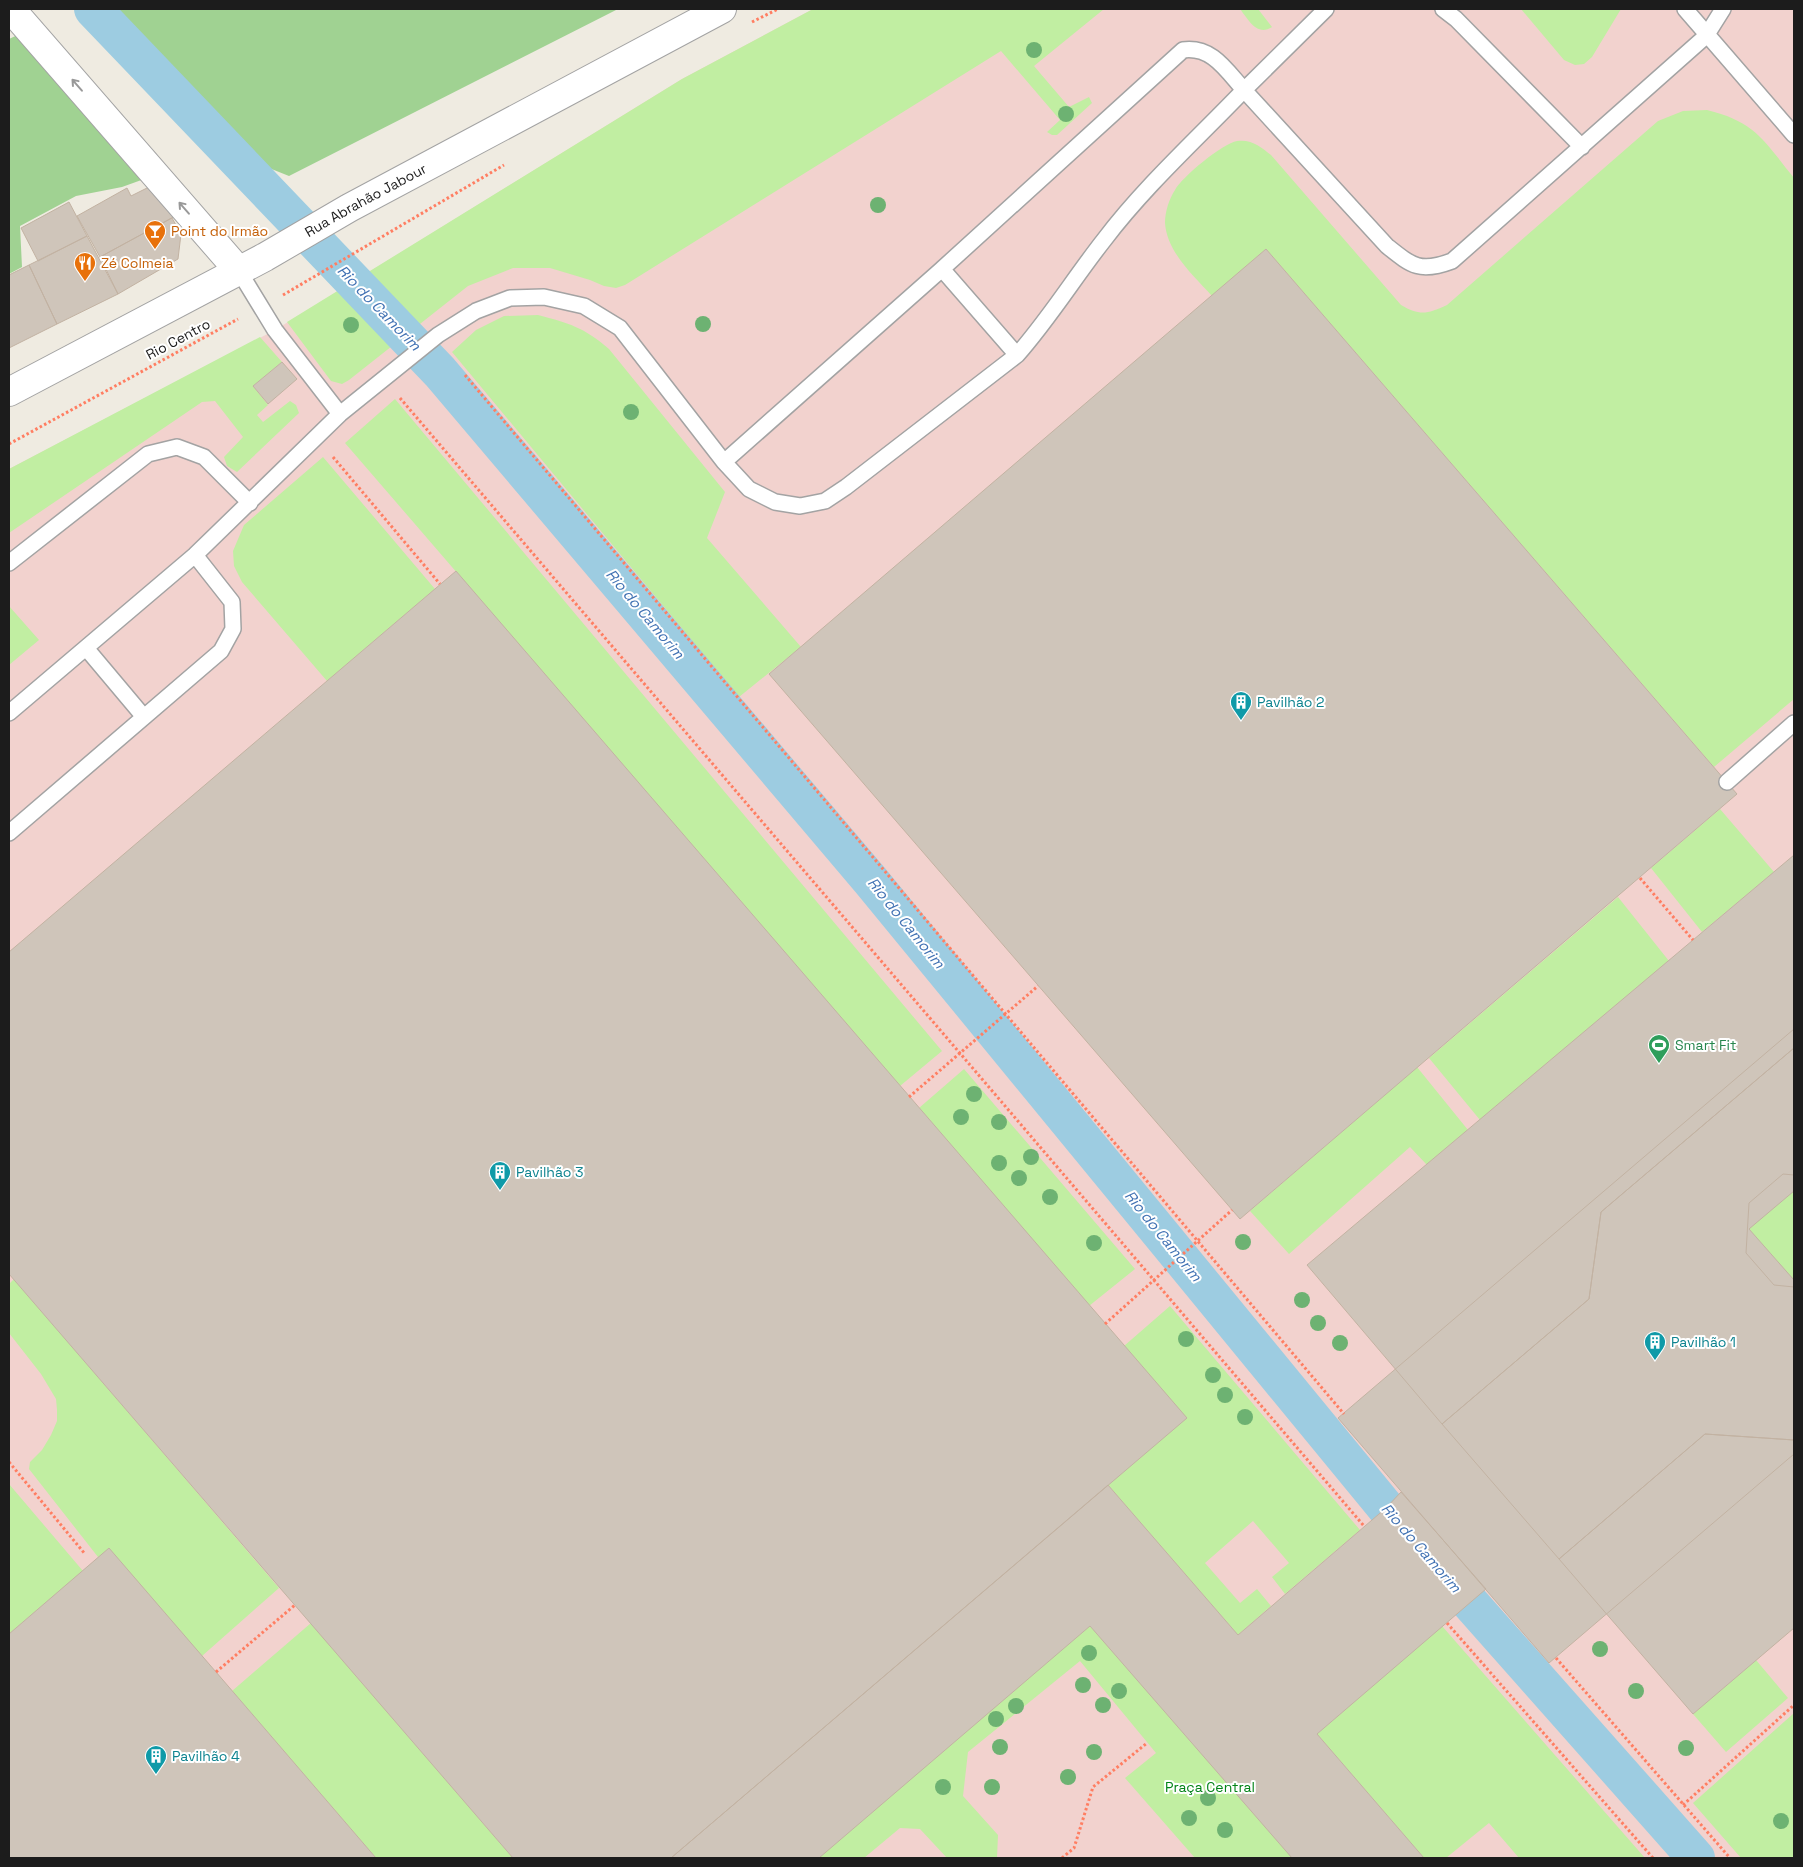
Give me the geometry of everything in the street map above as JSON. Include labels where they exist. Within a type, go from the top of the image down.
[{"type":"street","points":[[11,9],[239,271]]},
{"type":"street","name":"Rua Abrahão Jabour","points":[[9,392],[239,271],[349,208],[722,9]]},
{"type":"lane","points":[[9,713],[195,555],[340,414],[438,335],[476,311],[510,298],[544,297],[584,306],[620,328],[724,462],[749,489],[775,502],[800,506],[825,502],[846,488],[1017,355],[1038,332],[1129,208],[1326,9]]},
{"type":"lane","points":[[1442,9],[1456,19],[1582,147]]},
{"type":"lane","points":[[1685,9],[1706,36],[1794,135]]},
{"type":"lane","points":[[724,462],[942,269],[1183,50],[1196,48],[1210,54],[1387,246],[1407,261],[1431,269],[1452,260],[1582,147],[1706,36],[1723,9]]},
{"type":"lane","points":[[942,269],[1017,355]]},
{"type":"lane","points":[[239,271],[275,330],[340,414]]},
{"type":"lane","points":[[9,563],[148,454],[177,447],[204,457],[250,503]]},
{"type":"lane","points":[[9,834],[221,651],[233,629],[232,602],[195,555]]},
{"type":"lane","points":[[86,648],[144,717]]},
{"type":"lane","points":[[1727,782],[1794,723]]},
{"type":"path","name":"Rio Centro","points":[[9,444],[262,307],[357,252]]},
{"type":"path","points":[[465,375],[1344,1414]]},
{"type":"path","points":[[384,379],[1364,1526]]},
{"type":"path","points":[[316,437],[440,584]]},
{"type":"path","points":[[1640,878],[1693,940]]},
{"type":"path","points":[[910,1097],[1038,986]]},
{"type":"path","points":[[1105,1324],[1232,1210]]},
{"type":"path","points":[[9,1462],[85,1554]]},
{"type":"path","points":[[216,1672],[295,1605]]},
{"type":"path","points":[[1447,1623],[1653,1858]]},
{"type":"path","points":[[1556,1658],[1730,1858]]},
{"type":"path","points":[[1683,1805],[1794,1706]]},
{"type":"path","points":[[1062,1858],[1074,1848],[1093,1787],[1147,1743]]},
{"type":"shaded area","points":[[813,9],[1794,9],[1794,1858],[9,1858],[9,469],[275,330],[682,79]]},
{"type":"green space","points":[[104,9],[618,9],[289,176],[232,153]]},
{"type":"green space","points":[[813,9],[1104,9],[1034,66],[1069,107],[1089,97],[1092,103],[1057,135],[1052,135],[1047,132],[1060,120],[1001,51],[625,285],[616,288],[604,286],[550,268],[513,268],[468,286],[342,384],[331,381],[287,322],[682,79]]},
{"type":"green space","points":[[1240,9],[1258,9],[1272,27],[1262,30],[1253,26]]},
{"type":"green space","points":[[1521,9],[1621,9],[1592,57],[1584,64],[1575,65],[1564,60]]},
{"type":"green space","points":[[24,32],[147,178],[122,187],[76,196],[20,226],[22,267],[9,274],[9,39]]},
{"type":"green space","points":[[1707,110],[1737,120],[1748,127],[1766,143],[1794,178],[1794,699],[1714,767],[1266,249],[1212,296],[1189,271],[1176,253],[1167,234],[1165,223],[1169,201],[1179,184],[1194,169],[1231,143],[1237,141],[1252,142],[1271,155],[1401,305],[1413,311],[1429,312],[1447,305],[1658,121],[1683,111]]},
{"type":"green space","points":[[538,315],[576,327],[609,349],[725,492],[707,538],[801,647],[739,697],[452,352],[476,330],[504,316]]},
{"type":"green space","points":[[260,337],[282,362],[253,386],[268,405],[257,415],[263,422],[290,401],[296,405],[299,413],[237,472],[227,466],[224,457],[243,437],[215,401],[202,402],[9,533],[9,469]]},
{"type":"green space","points":[[395,399],[942,1051],[900,1086],[345,443]]},
{"type":"green space","points":[[323,457],[435,589],[327,681],[242,582],[234,566],[233,551],[244,525]]},
{"type":"green space","points":[[9,606],[39,640],[9,665]]},
{"type":"green space","points":[[1720,809],[1774,872],[1702,932],[1651,868]]},
{"type":"green space","points":[[1618,897],[1669,961],[1480,1120],[1429,1058]]},
{"type":"green space","points":[[1417,1067],[1468,1130],[1427,1165],[1410,1147],[1289,1254],[1250,1211]]},
{"type":"green space","points":[[964,1069],[1135,1269],[1089,1306],[919,1108]]},
{"type":"green space","points":[[1783,1174],[1794,1175],[1794,1287],[1774,1285],[1746,1253],[1749,1203]]},
{"type":"green space","points":[[14,1279],[279,1588],[202,1656],[98,1557],[29,1469],[30,1462],[42,1450],[51,1435],[57,1421],[57,1410],[56,1399],[41,1374],[9,1333],[9,1284]]},
{"type":"green space","points":[[1170,1306],[1360,1530],[1285,1594],[1272,1577],[1289,1563],[1253,1521],[1205,1563],[1240,1603],[1257,1589],[1271,1606],[1238,1635],[1108,1485],[1124,1346]]},
{"type":"green space","points":[[9,1484],[83,1571],[9,1634]]},
{"type":"green space","name":"Praça Central","points":[[1094,1559],[1348,1858],[1195,1858],[1125,1778],[1156,1753],[1080,1661],[968,1752],[963,1796],[998,1835],[997,1858],[947,1858],[920,1829],[900,1828],[864,1858],[745,1858]]},
{"type":"green space","points":[[311,1623],[513,1858],[376,1858],[232,1691]]},
{"type":"green space","points":[[1442,1626],[1645,1858],[1519,1858],[1489,1823],[1446,1858],[1424,1858],[1317,1734]]},
{"type":"green space","points":[[1756,1660],[1788,1698],[1726,1752],[1693,1714]]},
{"type":"green space","points":[[1794,1713],[1794,1858],[1741,1858],[1693,1803]]},
{"type":"building","points":[[153,185],[177,215],[100,257],[77,216],[127,188],[131,196]]},
{"type":"building","points":[[69,202],[87,236],[38,261],[21,228]]},
{"type":"building","points":[[172,218],[181,234],[178,259],[118,294],[100,257]]},
{"type":"building","points":[[87,236],[118,294],[57,324],[29,265]]},
{"type":"building","name":"Pavilhão 2","points":[[1266,249],[1737,794],[1240,1219],[769,674]]},
{"type":"building","points":[[29,265],[57,324],[9,348],[9,275]]},
{"type":"building","points":[[282,362],[297,379],[268,404],[253,386]]},
{"type":"building","name":"Pavilhão 3","points":[[456,571],[1187,1418],[671,1858],[513,1858],[9,1274],[9,952]]},
{"type":"building","points":[[1794,855],[1794,1048],[1601,1212],[1589,1299],[1442,1424],[1307,1265]]},
{"type":"building","points":[[1794,1029],[1794,1191],[1749,1229],[1794,1280],[1794,1454],[1549,1663],[1338,1418]]},
{"type":"building","name":"Pavilhão 1","points":[[1794,1048],[1794,1175],[1783,1174],[1749,1203],[1746,1253],[1774,1285],[1794,1287],[1794,1440],[1705,1434],[1559,1559],[1442,1424],[1589,1299],[1601,1212]]},
{"type":"building","points":[[1705,1434],[1794,1440],[1794,1628],[1693,1714],[1559,1559]]},
{"type":"building","points":[[1108,1485],[1238,1635],[1386,1508],[1401,1492],[1486,1589],[1317,1734],[1424,1858],[1292,1858],[1090,1626],[819,1858],[671,1858]]},
{"type":"building","name":"Pavilhão 4","points":[[109,1548],[376,1858],[9,1858],[9,1634]]},
{"type":"waterway","name":"Rio do Camorim","points":[[93,9],[440,372],[871,881],[1386,1508],[1696,1858]]},
{"type":"place","name":"Point do Irmão","points":[[155,250]]},
{"type":"place","name":"Zé Colmeia","points":[[85,282]]},
{"type":"place","name":"Pavilhão 2","points":[[1241,721]]},
{"type":"place","name":"Smart Fit","points":[[1659,1064]]},
{"type":"place","name":"Pavilhão 3","points":[[500,1191]]},
{"type":"place","name":"Pavilhão 1","points":[[1655,1361]]},
{"type":"place","name":"Pavilhão 4","points":[[156,1775]]}]
